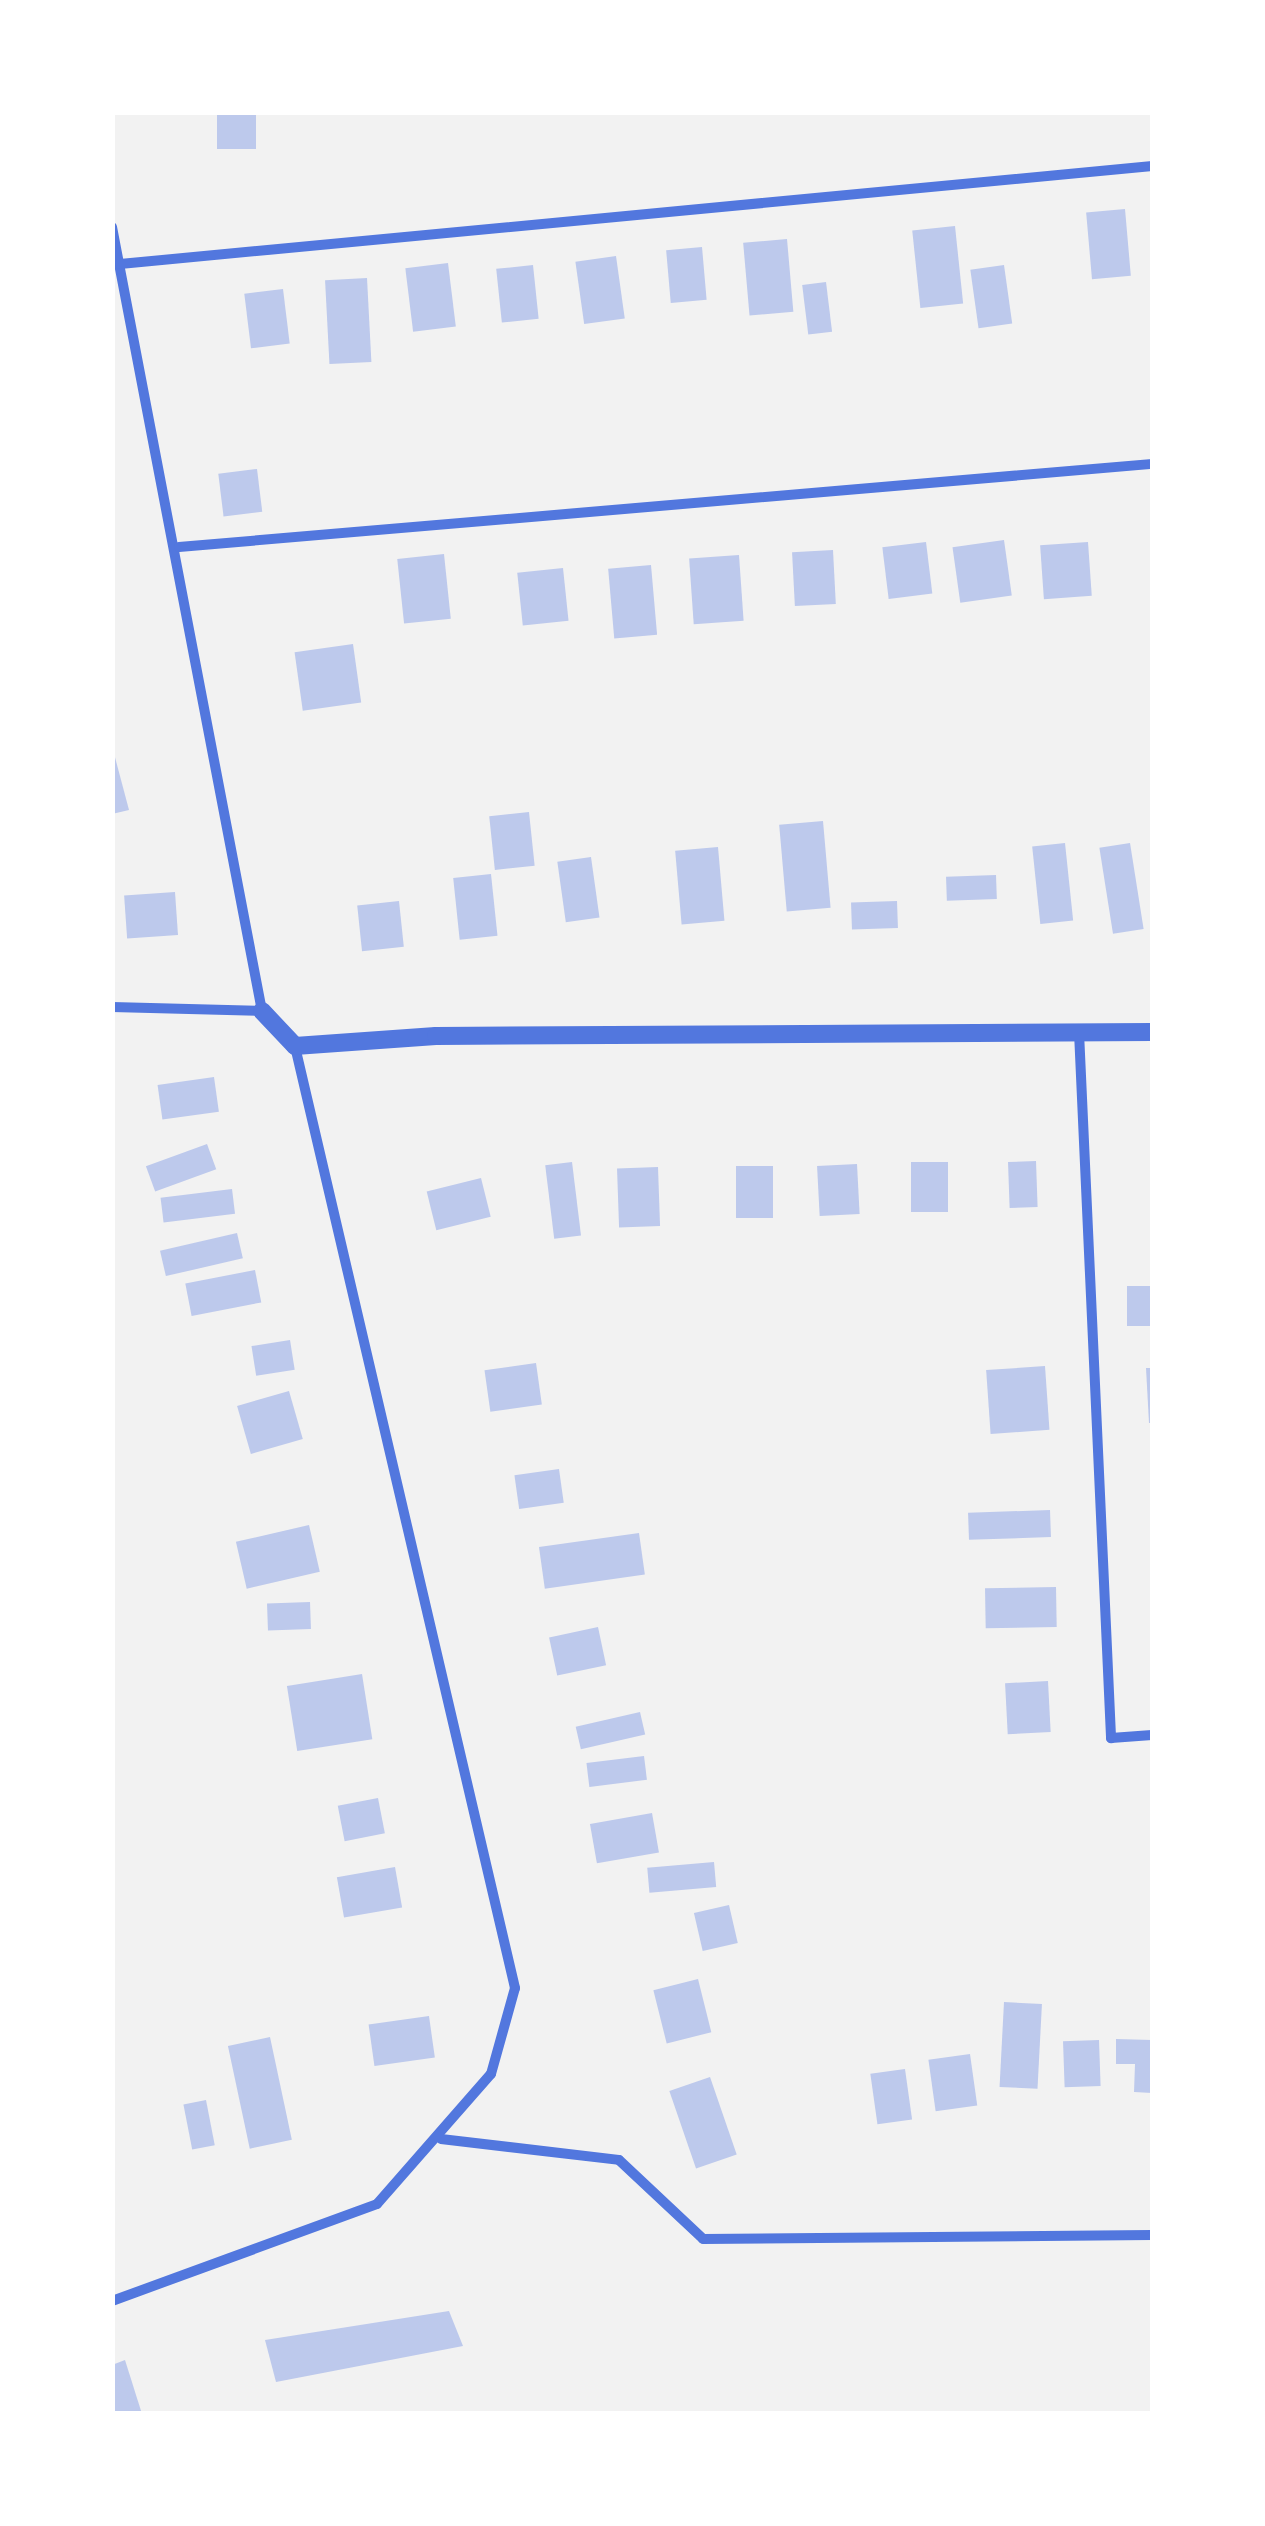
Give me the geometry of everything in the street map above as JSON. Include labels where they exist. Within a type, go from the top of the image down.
[{"type":"street","points":[[120,264],[1152,166]]},
{"type":"street","points":[[112,227],[179,546],[262,1010],[294,1046],[514,1988],[491,2074],[441,2139],[377,2204],[112,2300]]},
{"type":"street","points":[[179,546],[1152,464]]},
{"type":"street","points":[[112,1008],[262,1010]]},
{"type":"street","points":[[1078,1032],[1111,1738],[1152,1734]]},
{"type":"street","points":[[294,1046],[436,1036],[1152,1032]]},
{"type":"street","points":[[441,2139],[618,2160],[703,2240],[1152,2235]]},
{"type":"building","points":[[217,112],[256,112],[256,149],[217,149]]},
{"type":"building","points":[[1125,209],[1131,276],[1092,279],[1086,212]]},
{"type":"building","points":[[955,226],[963,304],[920,308],[912,230]]},
{"type":"building","points":[[787,239],[793,312],[750,316],[743,243]]},
{"type":"building","points":[[702,247],[707,300],[671,303],[666,250]]},
{"type":"building","points":[[616,256],[625,318],[584,324],[575,262]]},
{"type":"building","points":[[448,263],[456,327],[413,332],[405,268]]},
{"type":"building","points":[[533,265],[539,319],[502,323],[496,269]]},
{"type":"building","points":[[1004,265],[1012,323],[979,328],[970,270]]},
{"type":"building","points":[[367,278],[371,362],[329,364],[325,280]]},
{"type":"building","points":[[826,282],[832,332],[808,335],[802,285]]},
{"type":"building","points":[[283,289],[290,344],[251,348],[244,294]]},
{"type":"building","points":[[257,469],[262,512],[224,516],[218,474]]},
{"type":"building","points":[[1004,540],[1012,595],[960,603],[953,547]]},
{"type":"building","points":[[926,542],[932,594],[889,599],[882,547]]},
{"type":"building","points":[[1088,542],[1092,596],[1044,599],[1040,545]]},
{"type":"building","points":[[833,550],[836,604],[795,606],[792,552]]},
{"type":"building","points":[[444,554],[451,619],[404,624],[397,559]]},
{"type":"building","points":[[739,555],[744,621],[694,624],[689,558]]},
{"type":"building","points":[[651,565],[657,635],[614,638],[608,569]]},
{"type":"building","points":[[563,568],[569,621],[523,626],[517,573]]},
{"type":"building","points":[[353,644],[361,702],[303,711],[295,652]]},
{"type":"building","points":[[112,746],[129,810],[112,814]]},
{"type":"building","points":[[529,812],[535,866],[495,870],[489,816]]},
{"type":"building","points":[[823,821],[831,908],[787,912],[779,825]]},
{"type":"building","points":[[1065,843],[1073,921],[1040,924],[1032,846]]},
{"type":"building","points":[[1130,843],[1144,929],[1113,934],[1099,848]]},
{"type":"building","points":[[718,847],[724,921],[682,924],[675,851]]},
{"type":"building","points":[[591,857],[599,917],[566,922],[557,862]]},
{"type":"building","points":[[491,874],[497,936],[460,940],[453,878]]},
{"type":"building","points":[[996,875],[997,899],[947,901],[946,877]]},
{"type":"building","points":[[175,892],[178,935],[127,938],[124,896]]},
{"type":"building","points":[[399,901],[404,947],[362,951],[357,905]]},
{"type":"building","points":[[897,901],[898,928],[852,930],[851,903]]},
{"type":"building","points":[[214,1077],[219,1112],[162,1120],[158,1085]]},
{"type":"building","points":[[207,1144],[216,1169],[155,1192],[146,1166]]},
{"type":"building","points":[[1036,1161],[1038,1207],[1010,1208],[1008,1162]]},
{"type":"building","points":[[572,1162],[581,1235],[554,1239],[545,1165]]},
{"type":"building","points":[[911,1162],[948,1162],[948,1212],[911,1212]]},
{"type":"building","points":[[857,1164],[860,1214],[820,1216],[817,1166]]},
{"type":"building","points":[[736,1166],[773,1166],[773,1218],[736,1218]]},
{"type":"building","points":[[658,1167],[660,1226],[619,1227],[617,1168]]},
{"type":"building","points":[[481,1178],[491,1217],[436,1230],[427,1192]]},
{"type":"building","points":[[232,1189],[235,1214],[164,1223],[161,1198]]},
{"type":"building","points":[[237,1233],[243,1258],[166,1276],[160,1251]]},
{"type":"building","points":[[255,1270],[261,1302],[192,1316],[185,1284]]},
{"type":"building","points":[[1127,1286],[1152,1286],[1152,1326],[1127,1326]]},
{"type":"building","points":[[290,1340],[295,1370],[256,1376],[251,1346]]},
{"type":"building","points":[[536,1363],[542,1405],[490,1412],[485,1370]]},
{"type":"building","points":[[1045,1366],[1049,1430],[991,1434],[986,1370]]},
{"type":"building","points":[[1146,1368],[1152,1368],[1152,1423],[1149,1423]]},
{"type":"building","points":[[289,1391],[303,1439],[251,1454],[237,1406]]},
{"type":"building","points":[[559,1469],[564,1503],[519,1509],[514,1475]]},
{"type":"building","points":[[1050,1510],[1051,1537],[969,1540],[968,1513]]},
{"type":"building","points":[[309,1525],[320,1572],[247,1589],[236,1542]]},
{"type":"building","points":[[639,1533],[645,1575],[545,1589],[539,1547]]},
{"type":"building","points":[[1056,1587],[1057,1627],[986,1628],[985,1588]]},
{"type":"building","points":[[310,1602],[311,1629],[268,1630],[267,1604]]},
{"type":"building","points":[[598,1627],[606,1665],[557,1676],[549,1637]]},
{"type":"building","points":[[362,1674],[372,1739],[297,1751],[287,1686]]},
{"type":"building","points":[[1048,1681],[1051,1732],[1008,1734],[1005,1683]]},
{"type":"building","points":[[640,1712],[645,1734],[581,1749],[576,1727]]},
{"type":"building","points":[[644,1756],[647,1780],[589,1787],[586,1763]]},
{"type":"building","points":[[378,1798],[385,1833],[345,1841],[338,1806]]},
{"type":"building","points":[[652,1813],[659,1852],[597,1863],[590,1824]]},
{"type":"building","points":[[714,1862],[716,1887],[649,1893],[647,1868]]},
{"type":"building","points":[[395,1867],[402,1907],[344,1918],[337,1877]]},
{"type":"building","points":[[729,1905],[738,1943],[703,1951],[694,1913]]},
{"type":"building","points":[[698,1979],[711,2032],[667,2043],[653,1990]]},
{"type":"building","points":[[1004,2002],[1042,2004],[1037,2089],[1000,2087]]},
{"type":"building","points":[[429,2016],[435,2058],[374,2066],[369,2024]]},
{"type":"building","points":[[270,2037],[292,2140],[250,2149],[228,2046]]},
{"type":"building","points":[[1116,2039],[1152,2040],[1152,2093],[1134,2092],[1135,2064],[1116,2064]]},
{"type":"building","points":[[1099,2040],[1101,2086],[1065,2087],[1063,2041]]},
{"type":"building","points":[[970,2054],[977,2105],[936,2111],[928,2060]]},
{"type":"building","points":[[905,2069],[912,2120],[877,2124],[870,2074]]},
{"type":"building","points":[[710,2077],[737,2155],[696,2169],[669,2091]]},
{"type":"building","points":[[206,2100],[215,2145],[192,2150],[183,2104]]},
{"type":"building","points":[[449,2311],[463,2346],[276,2382],[265,2340]]},
{"type":"building","points":[[125,2360],[142,2414],[112,2414],[112,2365]]}]
